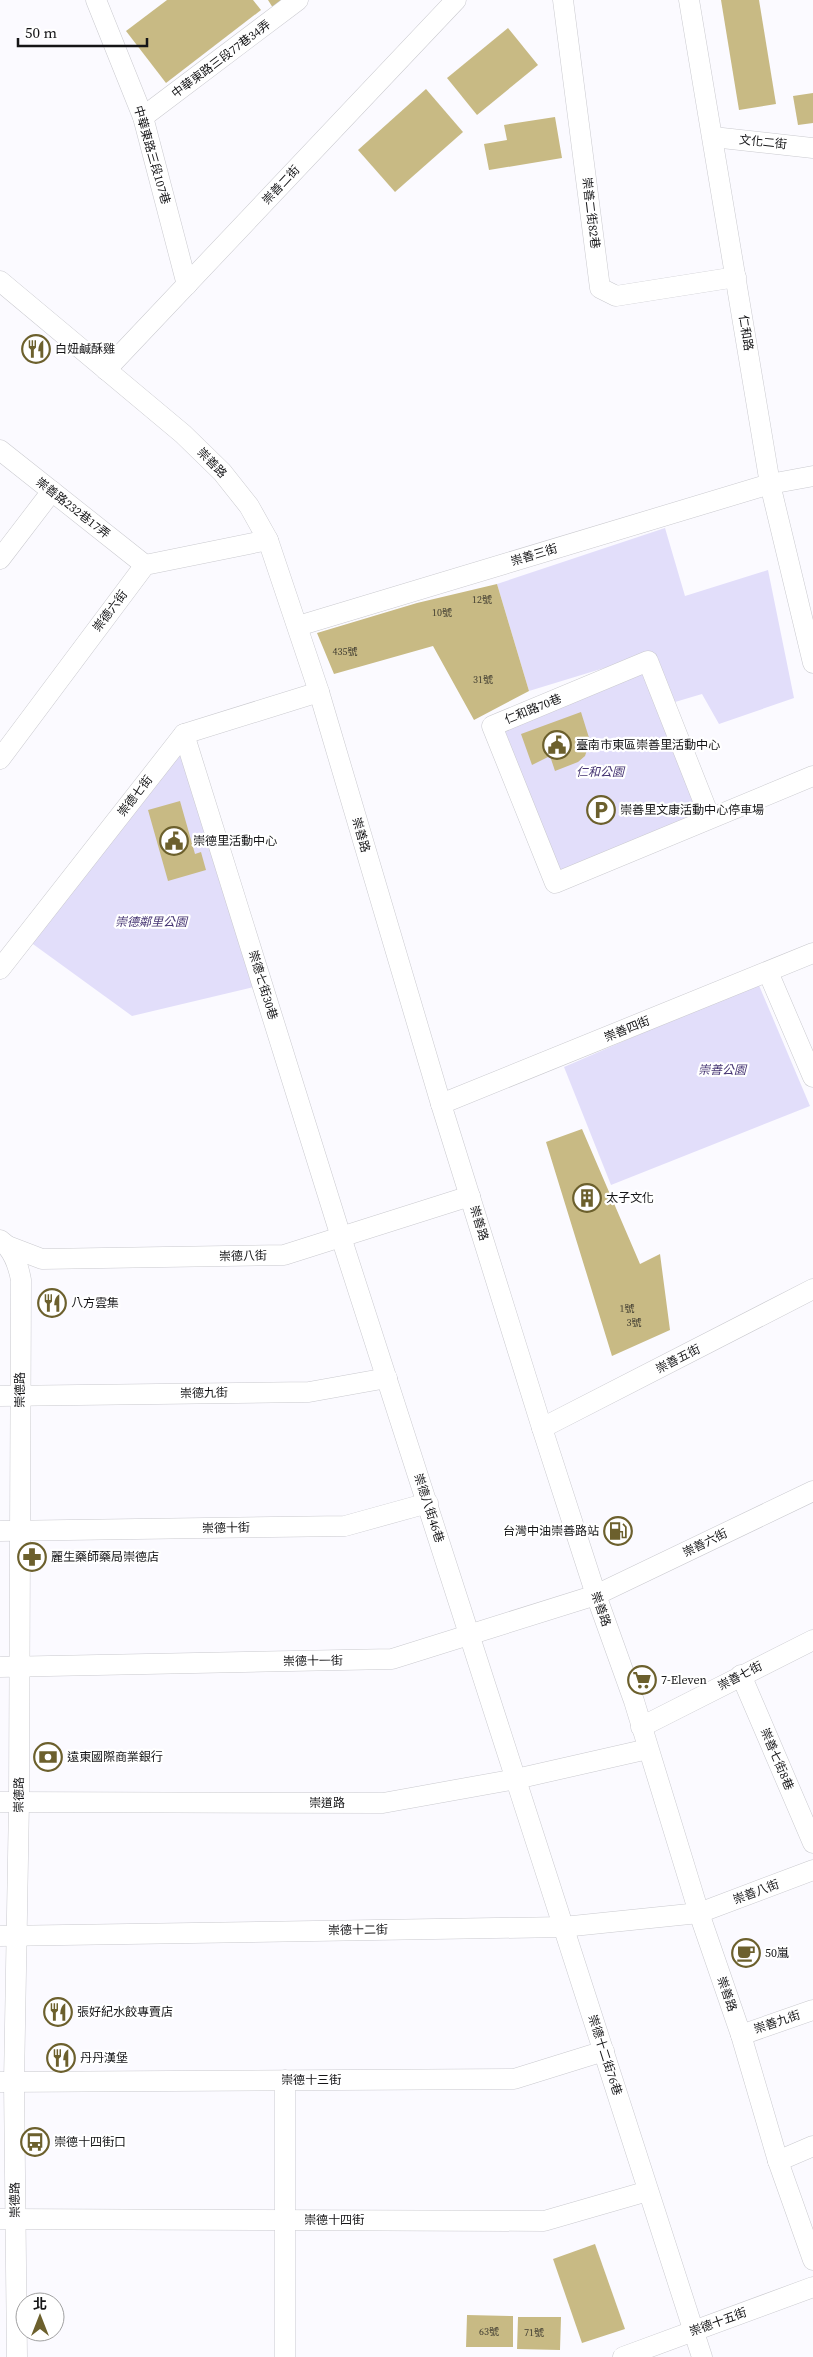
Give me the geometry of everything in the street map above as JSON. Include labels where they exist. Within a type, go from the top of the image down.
[{"type":"street","name":"中華東路三段107巷","points":[[96,0],[143,118],[187,285]]},
{"type":"street","name":"中華東路三段77巷34弄","points":[[143,118],[298,0]]},
{"type":"street","name":"崇善二街","points":[[106,370],[456,0]]},
{"type":"street","name":"崇善二街82巷","points":[[563,0],[600,288],[616,296],[736,277]]},
{"type":"street","name":"仁和路","points":[[689,0],[770,484],[813,663]]},
{"type":"street","name":"文化二街","points":[[713,137],[813,148]]},
{"type":"street","name":"崇善路","points":[[0,281],[183,434],[222,472],[249,506],[268,540],[319,692],[441,1104],[542,1428],[596,1596],[641,1727],[699,1913],[741,2035],[778,2161],[813,2260]]},
{"type":"street","name":"崇善路232巷17弄","points":[[0,450],[145,565]]},
{"type":"street","name":"崇善三街","points":[[298,626],[770,484],[813,476]]},
{"type":"street","points":[[0,558],[52,492]]},
{"type":"street","points":[[145,565],[268,540]]},
{"type":"street","name":"崇德六街","points":[[0,759],[145,565]]},
{"type":"street","name":"仁和路70巷","points":[[710,818],[648,662],[492,726],[555,883],[813,776]]},
{"type":"street","points":[[184,734],[319,692]]},
{"type":"street","name":"崇德七街","points":[[0,969],[184,734]]},
{"type":"street","name":"崇德七街30巷","points":[[184,734],[341,1237]]},
{"type":"street","name":"崇善四街","points":[[441,1104],[813,952]]},
{"type":"street","points":[[768,972],[812,1072]]},
{"type":"street","name":"崇德八街","points":[[3,1245],[42,1259],[284,1255],[470,1196]]},
{"type":"street","name":"崇德八街46巷","points":[[341,1237],[516,1779]]},
{"type":"street","name":"崇德路","points":[[3,1245],[18,1265],[21,1280],[20,1667],[10,1802],[7,2082],[8,2219],[17,2357]]},
{"type":"street","name":"崇善五街","points":[[542,1428],[813,1288]]},
{"type":"street","name":"崇德九街","points":[[0,1396],[309,1392],[387,1378]]},
{"type":"street","name":"崇善六街","points":[[596,1596],[813,1492]]},
{"type":"street","name":"崇德十街","points":[[0,1531],[345,1526],[428,1503]]},
{"type":"street","name":"崇德十一街","points":[[0,1667],[392,1659],[596,1596]]},
{"type":"street","name":"崇善七街","points":[[641,1727],[813,1640]]},
{"type":"street","name":"崇善七街8巷","points":[[741,1675],[813,1842]]},
{"type":"street","name":"崇道路","points":[[10,1802],[383,1804],[516,1779],[648,1749]]},
{"type":"street","name":"崇德十二街76巷","points":[[516,1779],[702,2357]]},
{"type":"street","name":"崇善八街","points":[[699,1913],[813,1870]]},
{"type":"street","name":"崇德十二街","points":[[8,1936],[563,1926],[699,1913]]},
{"type":"street","name":"崇善九街","points":[[741,2035],[813,2010]]},
{"type":"street","name":"崇德十三街","points":[[7,2082],[514,2079],[604,2051]]},
{"type":"street","points":[[285,2080],[285,2357]]},
{"type":"street","points":[[778,2161],[813,2146]]},
{"type":"street","name":"崇德十四街","points":[[8,2219],[544,2221],[648,2191]]},
{"type":"street","name":"崇德十五街","points":[[623,2357],[813,2287]]},
{"type":"green space","points":[[665,528],[685,596],[768,570],[794,698],[719,724],[702,694],[675,702],[650,654],[529,691],[497,584]]},
{"type":"green space","name":"仁和公園","points":[[643,672],[701,815],[559,874],[500,730]]},
{"type":"green space","name":"崇德鄰里公園","points":[[183,740],[262,985],[132,1016],[26,939]]},
{"type":"green space","name":"崇善公園","points":[[758,983],[810,1106],[611,1185],[564,1067]]},
{"type":"building","points":[[167,0],[253,0],[261,10],[166,83],[126,31]]},
{"type":"building","points":[[268,0],[285,0],[273,8]]},
{"type":"building","points":[[721,0],[759,0],[776,104],[739,110]]},
{"type":"building","points":[[508,28],[538,65],[477,115],[447,78]]},
{"type":"building","points":[[426,89],[463,132],[395,192],[358,150]]},
{"type":"building","points":[[813,93],[813,123],[798,125],[793,96]]},
{"type":"building","points":[[555,117],[562,158],[489,170],[484,144],[507,140],[504,125]]},
{"type":"building","points":[[497,584],[529,691],[474,720],[433,646],[334,674],[317,633],[417,603]]},
{"type":"building","name":"臺南市東區崇善里活動中心","points":[[581,712],[590,741],[585,756],[578,762],[555,771],[550,756],[532,765],[521,734]]},
{"type":"building","name":"崇德里活動中心","points":[[180,801],[195,854],[201,852],[206,870],[168,881],[148,810]]},
{"type":"building","name":"太子文化","points":[[582,1129],[640,1264],[660,1254],[670,1330],[612,1356],[546,1142]]},
{"type":"building","points":[[595,2244],[625,2329],[582,2343],[553,2259]]},
{"type":"building","points":[[467,2315],[513,2316],[513,2347],[466,2347]]},
{"type":"building","points":[[518,2317],[561,2317],[560,2350],[517,2349]]},
{"type":"place","name":"白妞鹹酥雞","points":[[36,349]]},
{"type":"place","name":"臺南市東區崇善里活動中心","points":[[557,745]]},
{"type":"place","name":"崇善里文康活動中心停車場","points":[[601,810]]},
{"type":"place","name":"崇德里活動中心","points":[[174,841]]},
{"type":"place","name":"太子文化","points":[[587,1198]]},
{"type":"place","name":"八方雲集","points":[[52,1303]]},
{"type":"place","name":"台灣中油崇善路站","points":[[618,1531]]},
{"type":"place","name":"麗生藥師藥局崇德店","points":[[32,1557]]},
{"type":"place","name":"7-Eleven","points":[[642,1680]]},
{"type":"place","name":"遠東國際商業銀行","points":[[48,1757]]},
{"type":"place","name":"50嵐","points":[[746,1953]]},
{"type":"place","name":"張好紀水餃專賣店","points":[[58,2012]]},
{"type":"place","name":"丹丹漢堡","points":[[61,2058]]},
{"type":"place","name":"崇德十四街口","points":[[35,2142]]}]
